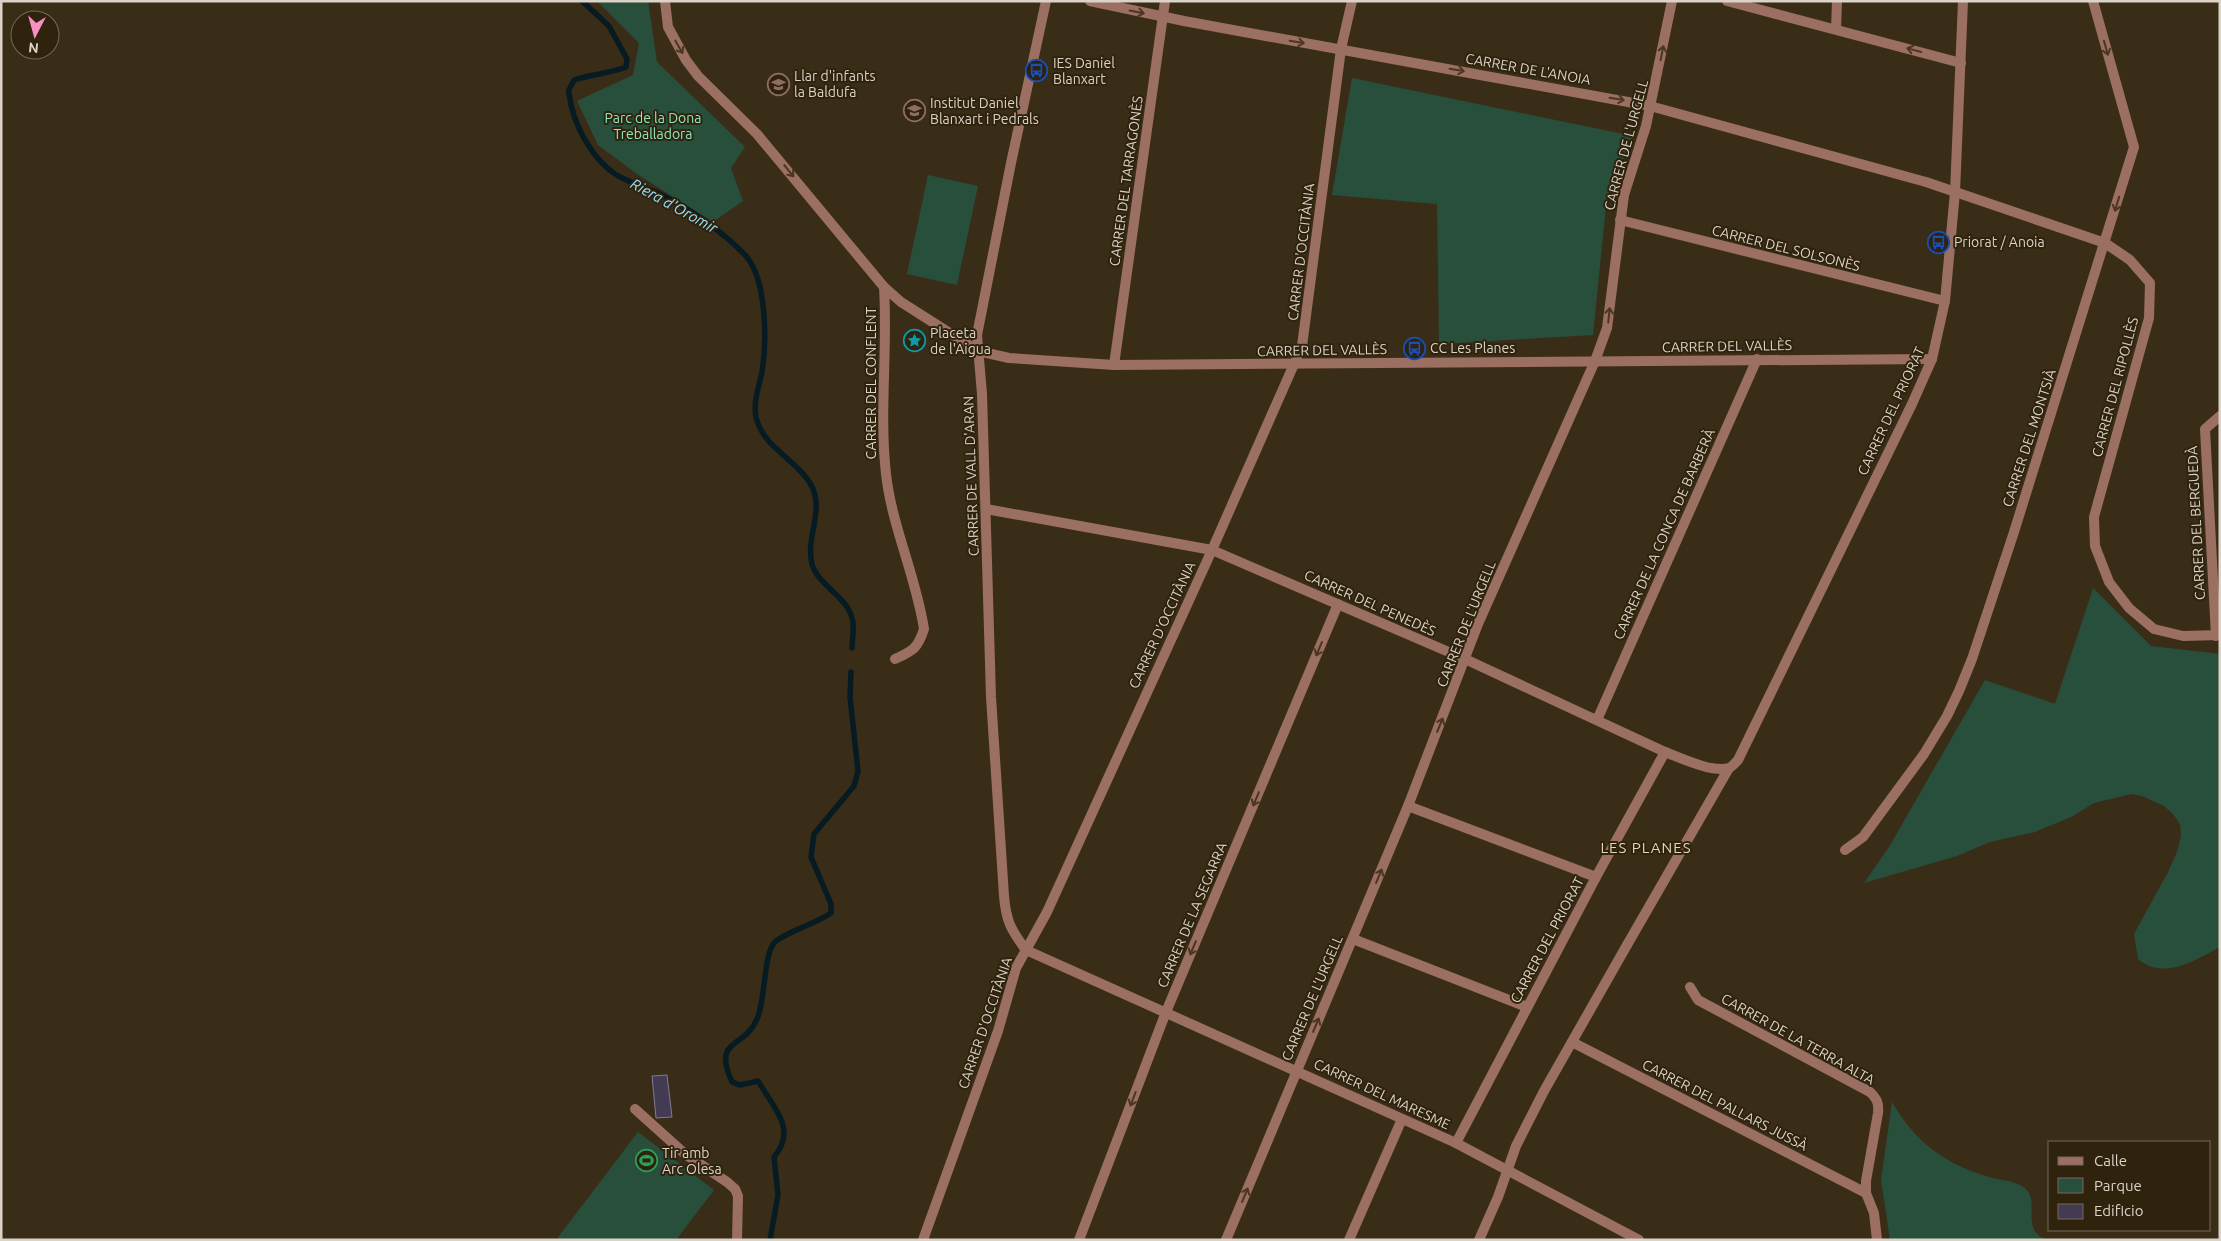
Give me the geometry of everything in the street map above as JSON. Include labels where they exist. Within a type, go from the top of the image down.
[{"type":"street","name":"CARRER DEL CONFLENT","points":[[664,1],[668,27],[686,60],[714,94],[757,134],[884,287],[886,342],[882,418],[886,476],[890,501],[924,629],[920,641],[912,652],[895,659]]},
{"type":"street","name":"CARRER DE VALL D'ARAN","points":[[1026,950],[1010,928],[1006,916],[1004,896],[991,697],[986,509],[978,323],[1046,1]]},
{"type":"street","name":"CARRER DE L'ANOIA","points":[[1090,1],[1341,50],[1650,106],[1926,182],[1955,192]]},
{"type":"street","name":"CARRER DEL TARRAGONÈS","points":[[1114,365],[1166,1]]},
{"type":"street","name":"CARRER D'OCCITÀNIA","points":[[923,1240],[998,1031],[1016,968],[1047,912],[1296,364],[1305,331],[1341,50],[1352,1]]},
{"type":"street","name":"CARRER DE L'URGELL","points":[[1226,1240],[1408,806],[1465,659],[1595,361],[1607,328],[1624,196],[1650,106],[1672,1]]},
{"type":"street","points":[[1727,1],[1961,63]]},
{"type":"street","points":[[1836,29],[1837,1]]},
{"type":"street","name":"CARRER DEL PRIORAT","points":[[1572,1042],[1729,768],[1738,760],[1912,404],[1932,359],[1945,301],[1955,192],[1963,1]]},
{"type":"street","name":"CARRER DEL MONTSIÀ","points":[[1846,850],[1863,837],[1918,762],[1947,716],[1959,691],[1991,602],[2134,146],[2092,1]]},
{"type":"street","name":"CARRER DEL RIPOLLÈS","points":[[1955,192],[2105,243],[2135,265],[2150,283],[2149,318],[2094,517],[2096,546],[2109,582],[2128,608],[2154,629],[2184,636],[2218,635]]},
{"type":"street","name":"CARRER DEL SOLSONÈS","points":[[1620,220],[1945,301]]},
{"type":"street","name":"CARRER DEL VALLÈS","points":[[884,287],[917,313],[978,351],[1009,358],[1114,365],[1932,359]]},
{"type":"street","name":"CARRER DE LA CONCA DE BARBERÀ","points":[[1597,720],[1757,360]]},
{"type":"street","name":"CARRER DEL BERGUEDÀ","points":[[2218,635],[2205,429],[2220,416]]},
{"type":"street","name":"CARRER DEL PENEDÈS","points":[[986,509],[1212,550],[1465,659],[1665,752],[1696,764],[1716,768],[1729,768]]},
{"type":"street","name":"CARRER DE LA SEGARRA","points":[[1079,1240],[1166,1012],[1338,604]]},
{"type":"street","name":"CARRER DEL PRIORAT","points":[[1456,1143],[1596,877],[1665,752]]},
{"type":"street","points":[[1408,806],[1596,877]]},
{"type":"street","points":[[1353,939],[1527,1007]]},
{"type":"street","name":"CARRER DEL MARESME","points":[[1026,950],[1456,1143],[1638,1240]]},
{"type":"street","name":"CARRER DE LA TERRA ALTA","points":[[1690,987],[1698,1000],[1870,1092],[1876,1098],[1879,1104],[1866,1181],[1866,1193],[1874,1213],[1877,1240]]},
{"type":"street","points":[[1479,1240],[1516,1146],[1572,1042]]},
{"type":"street","name":"CARRER DEL PALLARS JUSSÀ","points":[[1572,1042],[1866,1193]]},
{"type":"street","points":[[635,1108],[685,1154],[735,1189],[738,1204],[737,1240]]},
{"type":"street","points":[[1349,1240],[1402,1119]]},
{"type":"green space","name":"Parc de la Dona Treballadora","points":[[597,1],[648,1],[657,62],[745,147],[731,168],[743,201],[713,222],[637,174],[598,145],[577,101],[633,75],[639,43]]},
{"type":"green space","points":[[1352,78],[1633,136],[1607,196],[1593,335],[1439,344],[1437,204],[1332,195]]},
{"type":"green space","points":[[928,175],[978,186],[957,285],[907,274]]},
{"type":"green space","points":[[2093,588],[2151,646],[2220,654],[2220,947],[2179,966],[2158,968],[2138,959],[2134,934],[2167,874],[2177,852],[2181,836],[2180,824],[2173,814],[2164,806],[2142,796],[2131,794],[2094,803],[2071,817],[2035,832],[1990,842],[1957,856],[1864,883],[1889,847],[1985,680],[2055,704]]},
{"type":"green space","points":[[1892,1102],[1921,1140],[1945,1158],[1973,1172],[2013,1182],[2025,1188],[2031,1201],[2034,1229],[2047,1240],[1890,1240],[1881,1180]]},
{"type":"green space","name":"Tir amb Arc Olesa","points":[[638,1132],[714,1190],[676,1240],[556,1240]]},
{"type":"building","points":[[667,1075],[672,1117],[656,1118],[652,1076]]},
{"type":"waterway","name":"Riera d'Oromir","points":[[582,1],[609,26],[627,59],[626,67],[574,80],[569,89],[574,115],[587,143],[607,168],[615,174],[680,205],[725,236],[745,255],[758,279],[764,311],[765,344],[756,400],[756,417],[765,437],[804,474],[810,483],[816,503],[811,544],[812,564],[820,578],[849,610],[853,625],[852,648]]},
{"type":"waterway","name":"Riera d'Oromir","points":[[770,1240],[778,1195],[774,1157],[781,1147],[784,1137],[781,1118],[758,1081],[740,1085],[732,1082],[726,1058],[728,1050],[745,1036],[757,1019],[772,946],[781,937],[831,913],[831,904],[811,857],[814,834],[854,786],[858,771],[850,697],[851,672]]},
{"type":"place","name":"IES Daniel Blanxart","points":[[1037,71]]},
{"type":"place","name":"Llar d'infants la Baldufa","points":[[778,84]]},
{"type":"place","name":"Institut Daniel Blanxart i Pedrals","points":[[914,111]]},
{"type":"place","name":"Priorat / Anoia","points":[[1938,242]]},
{"type":"place","name":"Placeta de l'Aigua","points":[[914,341]]},
{"type":"place","name":"CC Les Planes","points":[[1414,348]]},
{"type":"place","name":"Tir amb Arc Olesa","points":[[646,1161]]},
{"type":"district","name":"LES PLANES","points":[[1646,848]]}]
